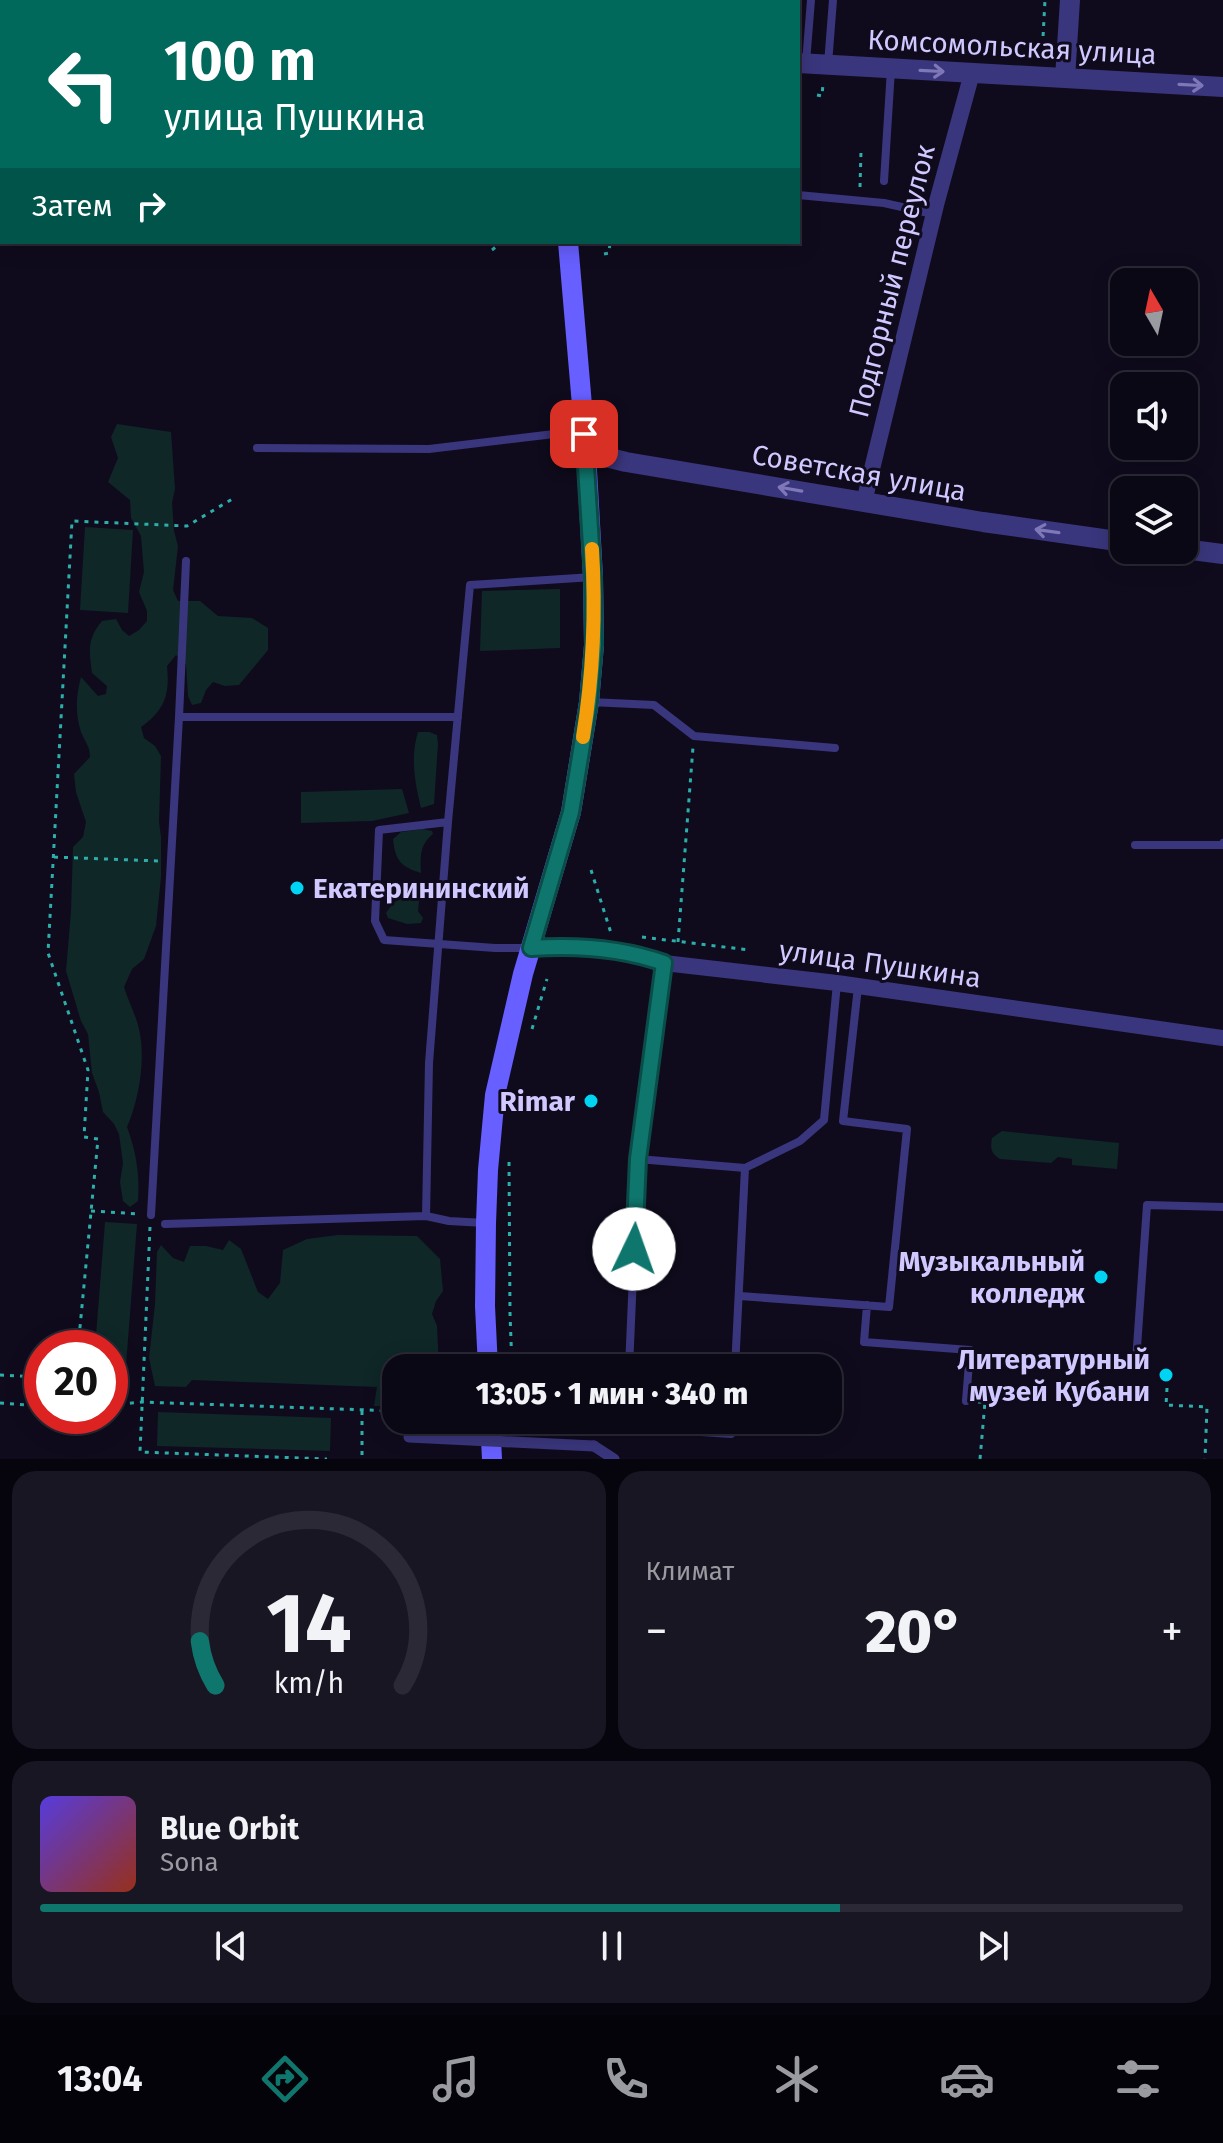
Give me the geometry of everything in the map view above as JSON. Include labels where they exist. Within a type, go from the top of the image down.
[{"type":"main road","points":[[487,1354],[486,1223],[495,1095],[531,948],[571,812],[589,702],[594,645],[586,452],[568,244]]},
{"type":"main road","points":[[491,1434],[492,1459]]},
{"type":"street","points":[[1065,78],[1070,0]]},
{"type":"street","name":"Комсомольская улица","points":[[802,63],[826,73],[891,68],[1223,87]]},
{"type":"street","name":"Подгорный переулок","points":[[864,502],[933,214],[972,73]]},
{"type":"street","name":"Советская улица","points":[[586,452],[626,462],[983,522],[1110,540]]},
{"type":"street","points":[[1198,551],[1223,554]]},
{"type":"street","name":"улица Пушкина","points":[[531,948],[567,946],[641,955],[664,963],[837,983],[1223,1038]]},
{"type":"street","points":[[409,1437],[594,1446],[614,1459]]},
{"type":"lane","points":[[802,63],[811,0]]},
{"type":"lane","points":[[826,73],[833,0]]},
{"type":"lane","points":[[884,181],[891,68]]},
{"type":"lane","points":[[800,195],[884,203],[933,214]]},
{"type":"lane","points":[[257,448],[429,449],[554,434],[563,436],[574,447],[586,452]]},
{"type":"lane","points":[[151,1215],[186,561]]},
{"type":"lane","points":[[426,1216],[429,1063],[470,585],[593,577]]},
{"type":"lane","points":[[589,702],[654,705],[694,736],[835,748]]},
{"type":"lane","points":[[179,717],[458,717]]},
{"type":"lane","points":[[448,822],[379,830],[375,921],[384,940],[531,948]]},
{"type":"lane","points":[[1135,845],[1223,843]]},
{"type":"lane","points":[[630,1354],[638,1159],[664,963]]},
{"type":"lane","points":[[638,1159],[745,1168],[800,1141],[824,1120],[837,983]]},
{"type":"lane","points":[[740,1296],[889,1307],[907,1129],[843,1121],[858,986]]},
{"type":"lane","points":[[736,1354],[745,1168]]},
{"type":"lane","points":[[1136,1361],[1147,1205],[1223,1207]]},
{"type":"lane","points":[[165,1224],[426,1216],[486,1223]]},
{"type":"lane","points":[[867,1305],[864,1342],[970,1350],[966,1401]]},
{"type":"path","points":[[1042,63],[1045,0]]},
{"type":"path","points":[[817,95],[822,96],[826,73]]},
{"type":"path","points":[[859,200],[861,151]]},
{"type":"path","points":[[492,250],[500,244]]},
{"type":"path","points":[[604,254],[609,253],[610,244]]},
{"type":"path","points":[[80,1330],[98,1139],[84,1137],[88,1070],[48,953],[72,521],[187,526],[234,498]]},
{"type":"path","points":[[694,736],[678,942],[749,950]]},
{"type":"path","points":[[54,857],[171,862]]},
{"type":"path","points":[[591,870],[611,933]]},
{"type":"path","points":[[529,1038],[547,979]]},
{"type":"path","points":[[509,1159],[511,1354]]},
{"type":"path","points":[[91,1211],[151,1215],[139,1459]]},
{"type":"path","points":[[0,1375],[24,1376]]},
{"type":"path","points":[[1167,1388],[1166,1405],[1207,1407],[1205,1459]]},
{"type":"path","points":[[966,1401],[985,1402],[980,1459]]},
{"type":"path","points":[[0,1403],[24,1405]]},
{"type":"path","points":[[128,1403],[382,1411]]},
{"type":"path","points":[[362,1411],[362,1459]]},
{"type":"path","points":[[140,1452],[327,1459]]},
{"type":"green space","points":[[117,424],[171,432],[175,489],[172,503],[178,546],[173,590],[178,601],[200,601],[218,616],[252,618],[268,628],[268,650],[239,685],[225,686],[213,682],[201,703],[192,705],[188,696],[186,664],[176,655],[167,666],[168,685],[161,708],[141,727],[144,738],[155,746],[161,756],[161,877],[156,926],[144,959],[132,969],[124,987],[138,1024],[142,1053],[138,1092],[127,1127],[135,1154],[138,1182],[138,1201],[130,1207],[123,1201],[120,1182],[123,1163],[119,1134],[103,1112],[92,1073],[88,1034],[66,971],[73,847],[83,837],[86,822],[76,792],[74,774],[90,757],[78,718],[79,684],[81,677],[98,696],[106,694],[107,686],[92,673],[90,658],[91,639],[102,621],[116,619],[129,636],[147,621],[147,611],[139,592],[144,572],[141,536],[131,518],[130,500],[108,482],[118,458],[111,437]]},
{"type":"green space","points":[[85,527],[133,530],[128,613],[80,610]]},
{"type":"green space","points":[[560,589],[560,648],[480,651],[482,591]]},
{"type":"green space","points":[[418,732],[437,735],[438,744],[434,804],[421,808],[414,760]]},
{"type":"green space","points":[[402,789],[409,813],[372,821],[301,823],[301,792]]},
{"type":"green space","points":[[423,829],[433,834],[422,851],[421,873],[400,862],[393,839],[401,832]]},
{"type":"green space","points":[[418,889],[418,911],[423,918],[421,923],[407,924],[388,918],[386,913],[393,903]]},
{"type":"green space","points":[[1002,1131],[1119,1143],[1117,1169],[1072,1165],[1072,1159],[1058,1157],[1051,1163],[1000,1159],[993,1153],[991,1145],[992,1138]]},
{"type":"green space","points":[[105,1222],[137,1224],[128,1340],[128,1330],[96,1330]]},
{"type":"green space","points":[[338,1235],[417,1236],[440,1259],[443,1291],[432,1314],[437,1326],[438,1354],[382,1354],[382,1406],[374,1406],[377,1387],[192,1380],[186,1387],[155,1386],[149,1358],[157,1252],[161,1245],[173,1258],[184,1262],[190,1246],[223,1250],[229,1240],[241,1249],[258,1292],[268,1299],[280,1283],[283,1250],[307,1239]]},
{"type":"green space","points":[[158,1412],[331,1418],[330,1451],[157,1446]]},
{"type":"slow traffic","points":[[583,737],[594,645],[592,549]]},
{"type":"place","name":"Екатерининский","points":[[297,888]]},
{"type":"place","name":"Rimar","points":[[591,1101]]},
{"type":"place","name":"Музыкальный колледж","points":[[1101,1277]]},
{"type":"place","name":"Литературный музей Кубани","points":[[1166,1375]]},
{"type":"route","points":[[584,434],[593,577],[594,645],[589,702],[571,812],[531,948],[567,946],[641,955],[664,963],[638,1159],[634,1249]]}]
